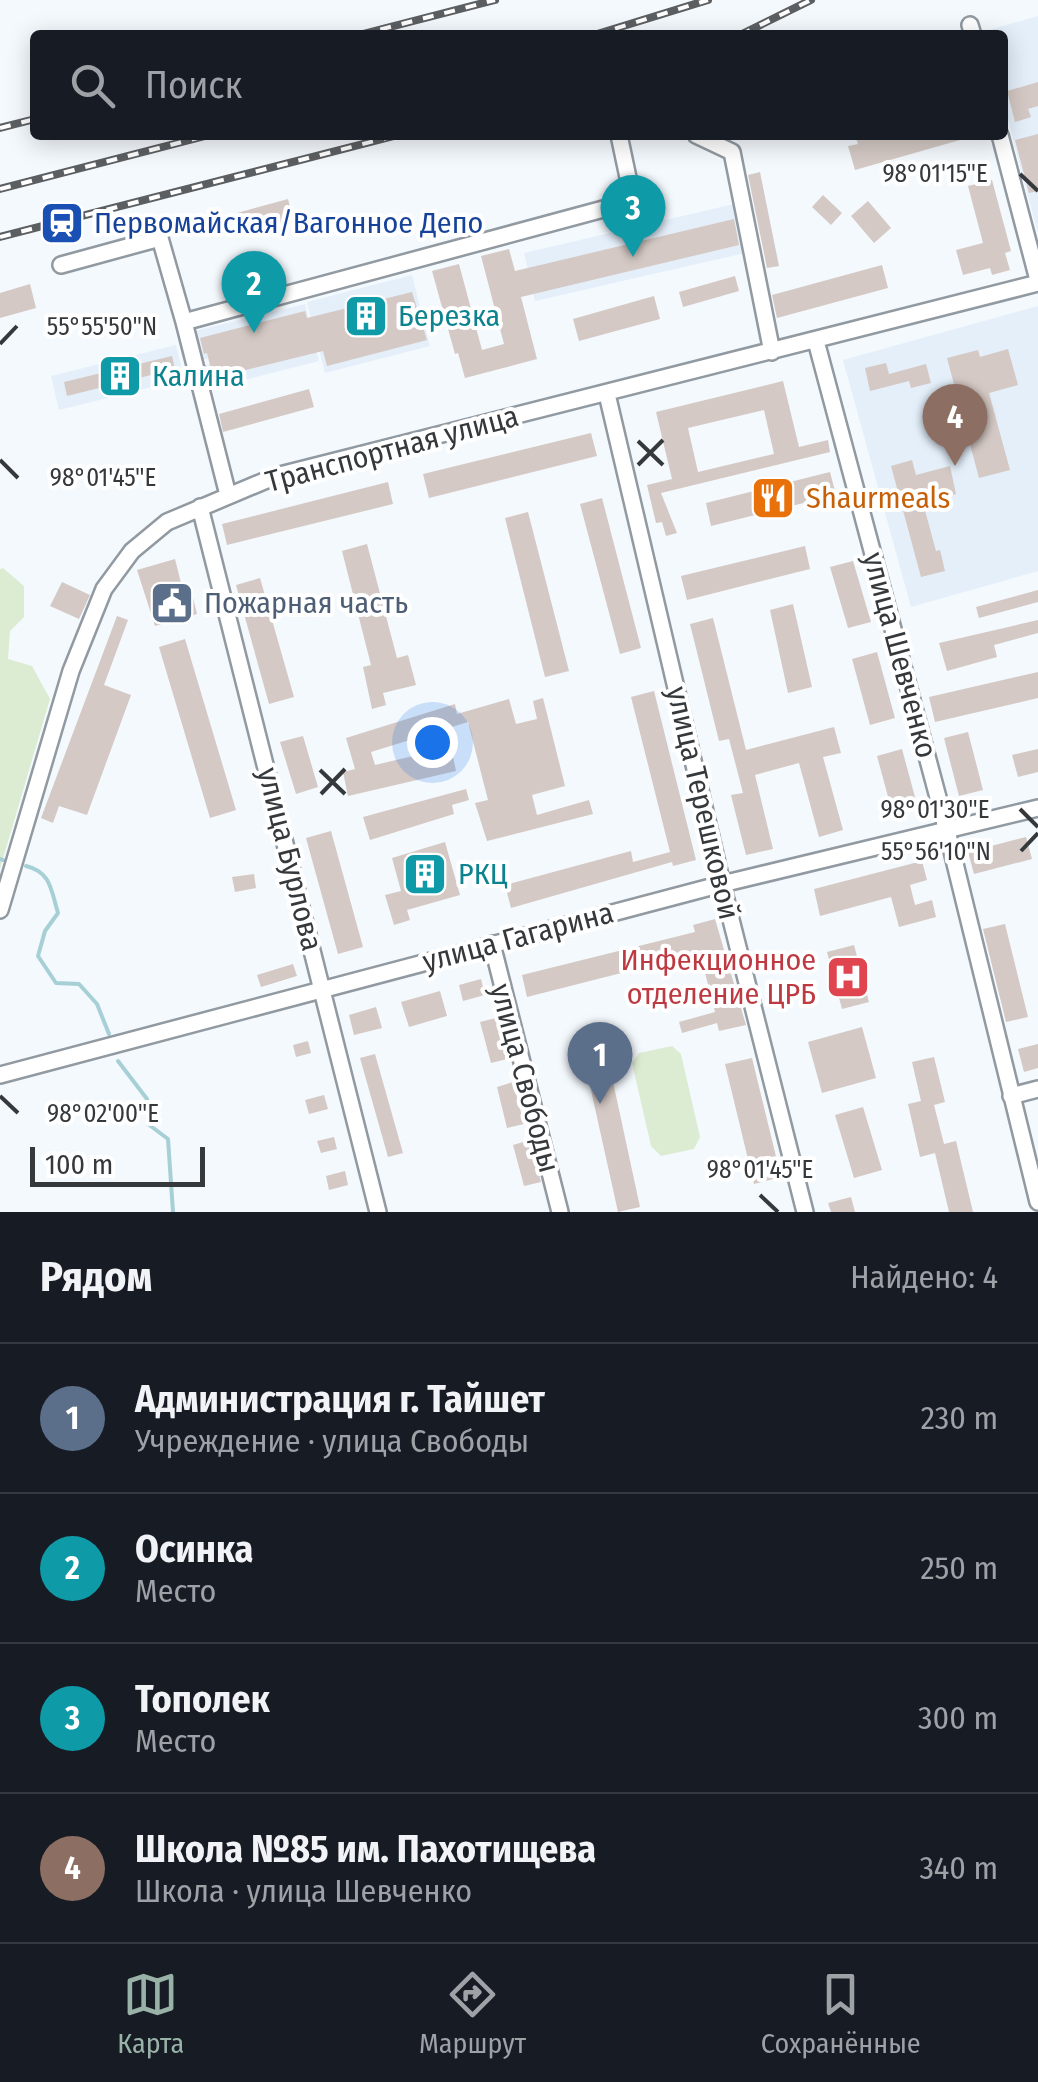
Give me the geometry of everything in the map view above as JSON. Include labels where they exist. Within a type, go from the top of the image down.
[{"type":"street","points":[[184,322],[633,201],[620,140]]},
{"type":"street","points":[[707,140],[732,152],[772,352]]},
{"type":"street","points":[[1001,140],[1038,281]]},
{"type":"street","points":[[62,265],[160,238],[228,495]]},
{"type":"street","name":"Транспортная улица","points":[[0,910],[71,672],[104,589],[132,551],[167,522],[276,476],[816,341],[1038,281]]},
{"type":"street","name":"улица Шевченко","points":[[816,341],[947,831],[1038,1202]]},
{"type":"street","name":"улица Терешковой","points":[[607,394],[722,884],[806,1212]]},
{"type":"street","name":"улица Бурлова","points":[[200,507],[378,1212]]},
{"type":"street","name":"улица Гагарина","points":[[0,1075],[722,884],[1038,808]]},
{"type":"street","name":"улица Свободы","points":[[492,944],[560,1212]]},
{"type":"street","points":[[1011,1096],[1038,1089]]},
{"type":"shaded area","points":[[1038,16],[1038,234],[1008,119],[1008,30],[989,30]]},
{"type":"shaded area","points":[[734,204],[745,253],[535,301],[524,253]]},
{"type":"shaded area","points":[[412,275],[430,346],[325,373],[307,302]]},
{"type":"shaded area","points":[[305,304],[312,332],[203,360],[195,331]]},
{"type":"shaded area","points":[[1038,306],[1038,571],[911,607],[843,360]]},
{"type":"shaded area","points":[[313,338],[319,361],[212,388],[206,365]]},
{"type":"shaded area","points":[[176,345],[184,379],[59,410],[51,376]]},
{"type":"green space","points":[[0,569],[24,586],[24,617],[10,631],[8,659],[32,666],[50,699],[0,869]]},
{"type":"green space","points":[[672,1046],[681,1054],[700,1137],[694,1149],[661,1156],[651,1146],[632,1063],[639,1053]]},
{"type":"building","points":[[1038,82],[1038,106],[1028,109],[1031,117],[1015,122],[1008,91]]},
{"type":"building","points":[[1038,134],[1038,191],[1029,193],[1015,140]]},
{"type":"building","points":[[857,140],[960,140],[855,170],[848,146],[858,144]]},
{"type":"building","points":[[760,172],[779,266],[767,268],[748,175]]},
{"type":"building","points":[[992,180],[1011,251],[1005,253],[1010,270],[992,275],[990,268],[963,275],[956,250],[983,243],[968,186]]},
{"type":"building","points":[[823,195],[842,213],[831,225],[812,207]]},
{"type":"building","points":[[288,199],[294,222],[243,236],[237,213]]},
{"type":"building","points":[[868,201],[891,228],[874,243],[851,216]]},
{"type":"building","points":[[734,219],[739,245],[521,297],[537,359],[465,378],[432,271],[459,264],[482,350],[504,344],[481,256],[509,249],[515,271]]},
{"type":"building","points":[[882,265],[888,288],[777,318],[772,295]]},
{"type":"building","points":[[735,276],[739,291],[683,307],[679,292]]},
{"type":"building","points":[[30,284],[36,308],[0,318],[0,293]]},
{"type":"building","points":[[412,292],[427,340],[327,366],[323,351],[213,378],[207,353],[204,354],[200,338],[305,311],[307,318]]},
{"type":"building","points":[[654,296],[660,319],[579,341],[573,319]]},
{"type":"building","points":[[1008,349],[1018,385],[989,393],[1010,470],[979,478],[947,358],[978,350],[980,357]]},
{"type":"building","name":"Калина","points":[[172,356],[175,369],[67,396],[64,382]]},
{"type":"building","points":[[886,363],[889,374],[926,364],[931,383],[911,388],[909,381],[870,391],[865,368]]},
{"type":"building","points":[[783,381],[799,447],[828,440],[830,452],[661,493],[677,533],[666,536],[662,522],[656,523],[647,485],[672,479],[656,412]],"holes":[[[764,410],[774,454],[698,472],[688,428]]]},
{"type":"building","points":[[309,389],[314,407],[223,432],[219,414]]},
{"type":"building","points":[[591,433],[597,456],[429,498],[423,474]]},
{"type":"building","points":[[912,460],[916,475],[950,466],[956,494],[923,503],[945,571],[921,577],[891,466]]},
{"type":"building","points":[[830,472],[836,495],[711,526],[706,503]]},
{"type":"building","points":[[388,482],[393,504],[227,545],[222,524]]},
{"type":"building","points":[[602,498],[641,648],[620,654],[580,504]]},
{"type":"building","points":[[528,512],[569,671],[545,677],[505,518]]},
{"type":"building","points":[[367,544],[397,658],[408,655],[416,685],[383,693],[386,705],[372,709],[363,667],[371,665],[342,551]]},
{"type":"building","points":[[805,546],[810,569],[687,600],[681,576]]},
{"type":"building","name":"Пожарная часть","points":[[175,559],[183,591],[191,589],[197,614],[155,626],[137,570]]},
{"type":"building","points":[[853,561],[871,622],[848,628],[830,567]]},
{"type":"building","points":[[260,578],[294,697],[269,704],[236,585]]},
{"type":"building","points":[[62,582],[90,595],[79,619],[50,606]]},
{"type":"building","points":[[1038,590],[1038,602],[979,618],[976,607]]},
{"type":"building","points":[[793,604],[812,687],[788,693],[770,610]]},
{"type":"building","points":[[117,616],[128,620],[104,685],[131,695],[87,815],[59,806],[53,823],[41,818]]},
{"type":"building","points":[[713,618],[746,750],[834,727],[841,753],[823,757],[843,830],[819,837],[799,763],[755,775],[773,849],[746,855],[731,795],[743,793],[729,739],[719,741],[690,624]]},
{"type":"building","points":[[1038,620],[1038,633],[994,645],[997,657],[947,671],[939,643]]},
{"type":"building","points":[[185,639],[236,810],[210,818],[159,647]]},
{"type":"building","points":[[877,652],[895,718],[870,725],[852,659]]},
{"type":"building","points":[[1038,672],[1038,698],[935,722],[929,697]]},
{"type":"building","points":[[654,691],[696,860],[673,866],[672,862],[511,908],[505,885],[631,851],[633,862],[670,852],[631,697]]},
{"type":"building","points":[[543,698],[565,786],[532,795],[537,815],[589,800],[593,814],[487,841],[475,803],[488,800],[468,722],[371,752],[375,765],[451,747],[456,771],[348,796],[343,772],[355,769],[346,738],[455,704],[457,714],[509,699],[516,724],[537,719],[533,701]]},
{"type":"building","points":[[968,732],[983,790],[959,796],[944,738]]},
{"type":"building","points":[[303,736],[318,787],[296,794],[280,742]]},
{"type":"building","points":[[902,749],[918,808],[893,815],[877,756]]},
{"type":"building","points":[[1038,749],[1038,772],[1018,777],[1012,755]]},
{"type":"building","points":[[466,789],[469,800],[452,805],[454,814],[370,840],[363,817]]},
{"type":"building","points":[[331,831],[363,947],[338,954],[306,838]]},
{"type":"building","points":[[1026,837],[1032,859],[974,874],[968,852]]},
{"type":"building","name":"РКЦ","points":[[445,842],[460,895],[407,910],[410,920],[394,925],[385,895],[401,891],[392,858]]},
{"type":"building","points":[[922,861],[927,880],[910,885],[915,905],[932,900],[936,917],[899,927],[891,897],[820,916],[814,889]]},
{"type":"building","points":[[254,874],[256,888],[235,892],[232,877]]},
{"type":"building","points":[[715,919],[746,1025],[719,1031],[717,1023],[682,1033],[679,1022],[715,1012],[700,953],[527,997],[522,975],[695,932],[693,925]]},
{"type":"building","points":[[1005,924],[1028,1017],[1006,1022],[983,929]]},
{"type":"building","name":"Инфекционное отделение ЦРБ","points":[[854,945],[869,1002],[842,1009],[827,952]]},
{"type":"building","points":[[293,964],[297,976],[261,987],[257,975]]},
{"type":"building","points":[[481,979],[485,995],[463,1001],[459,985]]},
{"type":"building","points":[[440,991],[447,1016],[409,1027],[401,1002]]},
{"type":"building","points":[[376,1007],[382,1028],[354,1035],[349,1015]]},
{"type":"building","points":[[496,1018],[507,1059],[491,1063],[480,1022]]},
{"type":"building","points":[[862,1027],[876,1078],[822,1093],[808,1042]]},
{"type":"building","points":[[604,1040],[640,1207],[618,1212],[581,1045]]},
{"type":"building","points":[[308,1041],[311,1053],[296,1057],[293,1045]]},
{"type":"building","points":[[1038,1044],[1038,1068],[1024,1072],[1018,1049]]},
{"type":"building","points":[[375,1054],[403,1153],[388,1157],[360,1058]]},
{"type":"building","points":[[934,1057],[945,1102],[934,1105],[944,1144],[956,1141],[973,1212],[949,1212],[935,1153],[920,1157],[908,1104],[921,1101],[912,1062]]},
{"type":"building","points":[[752,1058],[781,1177],[754,1184],[725,1064]]},
{"type":"building","points":[[513,1082],[524,1124],[507,1128],[497,1087]]},
{"type":"building","points":[[324,1095],[328,1109],[309,1114],[305,1100]]},
{"type":"building","points":[[863,1107],[882,1170],[854,1178],[835,1115]]},
{"type":"building","points":[[334,1137],[337,1149],[321,1153],[317,1141]]},
{"type":"building","points":[[530,1140],[541,1182],[524,1186],[513,1145]]},
{"type":"building","points":[[345,1171],[348,1185],[329,1190],[326,1176]]},
{"type":"building","points":[[851,1197],[855,1212],[831,1212],[828,1203]]},
{"type":"waterway","points":[[26,866],[45,877],[58,913],[45,931],[38,956],[56,983],[79,984],[97,1004],[109,1034]]},
{"type":"waterway","points":[[118,1061],[147,1099],[148,1124],[168,1139],[173,1212]]},
{"type":"railway","points":[[378,30],[495,0]]},
{"type":"railway","points":[[610,30],[708,0]]},
{"type":"railway","points":[[750,30],[811,0]]},
{"type":"railway","points":[[0,128],[30,120]]},
{"type":"railway","points":[[0,189],[190,140]]},
{"type":"railway","points":[[0,237],[378,140]]},
{"type":"place","name":"Первомайская/Вагонное Депо","points":[[62,223]]},
{"type":"place","name":"Тополек","points":[[633,257]]},
{"type":"place","name":"Березка","points":[[366,316]]},
{"type":"place","name":"Осинка","points":[[254,333]]},
{"type":"place","name":"Калина","points":[[120,376]]},
{"type":"place","name":"Школа №85 им. Пахотищева","points":[[955,466]]},
{"type":"place","name":"Shaurmeals","points":[[773,498]]},
{"type":"place","name":"Пожарная часть","points":[[172,603]]},
{"type":"place","name":"РКЦ","points":[[425,874]]},
{"type":"place","name":"Инфекционное отделение ЦРБ","points":[[848,977]]},
{"type":"place","name":"Администрация г. Тайшет","points":[[600,1104]]}]
